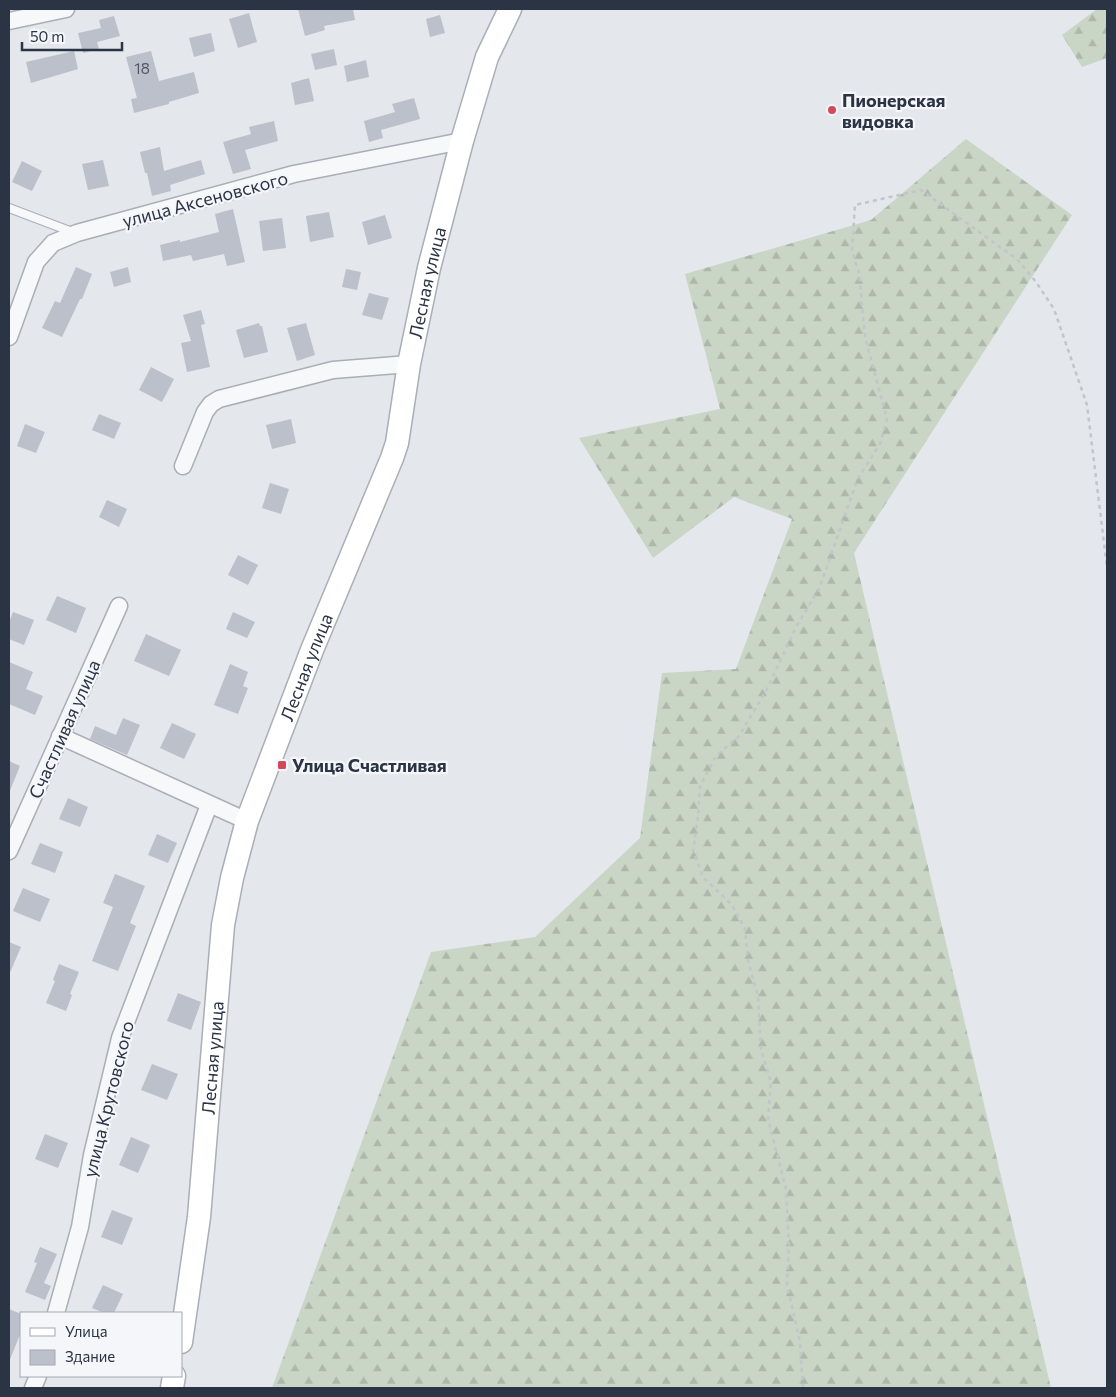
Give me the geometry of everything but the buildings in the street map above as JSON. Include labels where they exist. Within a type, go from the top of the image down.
[{"type":"main road","name":"Лесная улица","points":[[182,1335],[199,1216],[223,924],[232,878],[247,821],[312,650],[397,443],[408,364],[429,268],[462,141],[487,57],[510,9]]},
{"type":"street","points":[[9,21],[49,11],[66,9]]},
{"type":"street","name":"улица Аксеновского","points":[[9,337],[36,262],[53,243],[77,233],[294,174],[462,141]]},
{"type":"street","points":[[183,466],[204,412],[210,404],[219,399],[332,370],[408,364]]},
{"type":"street","name":"Счастливая улица","points":[[9,852],[119,606]]},
{"type":"street","points":[[60,736],[247,821]]},
{"type":"street","name":"улица Крутовского","points":[[56,1312],[80,1227],[92,1155],[120,1038],[209,805]]},
{"type":"lane","points":[[9,208],[77,233]]},
{"type":"path","points":[[803,1388],[800,1342],[787,1284],[789,1244],[786,1189],[768,1119],[771,1082],[762,1050],[758,996],[748,961],[744,929],[732,905],[703,877],[693,851],[700,786],[716,756],[739,736],[767,689],[796,627],[818,589],[858,478],[880,444],[887,419],[865,336],[859,273],[852,251],[855,205],[921,190],[1018,260],[1036,282],[1054,310],[1087,405],[1107,567]]},
{"type":"green space","points":[[1097,9],[1107,9],[1107,58],[1082,67],[1062,35]]},
{"type":"green space","points":[[966,139],[1072,215],[854,553],[1051,1388],[272,1388],[431,952],[535,937],[640,838],[662,673],[736,669],[792,519],[734,497],[653,558],[579,438],[720,409],[685,274],[871,220]]},
{"type":"place","name":"Пионерская видовка","points":[[832,110]]},
{"type":"place","name":"Улица Счастливая","points":[[282,765]]}]
